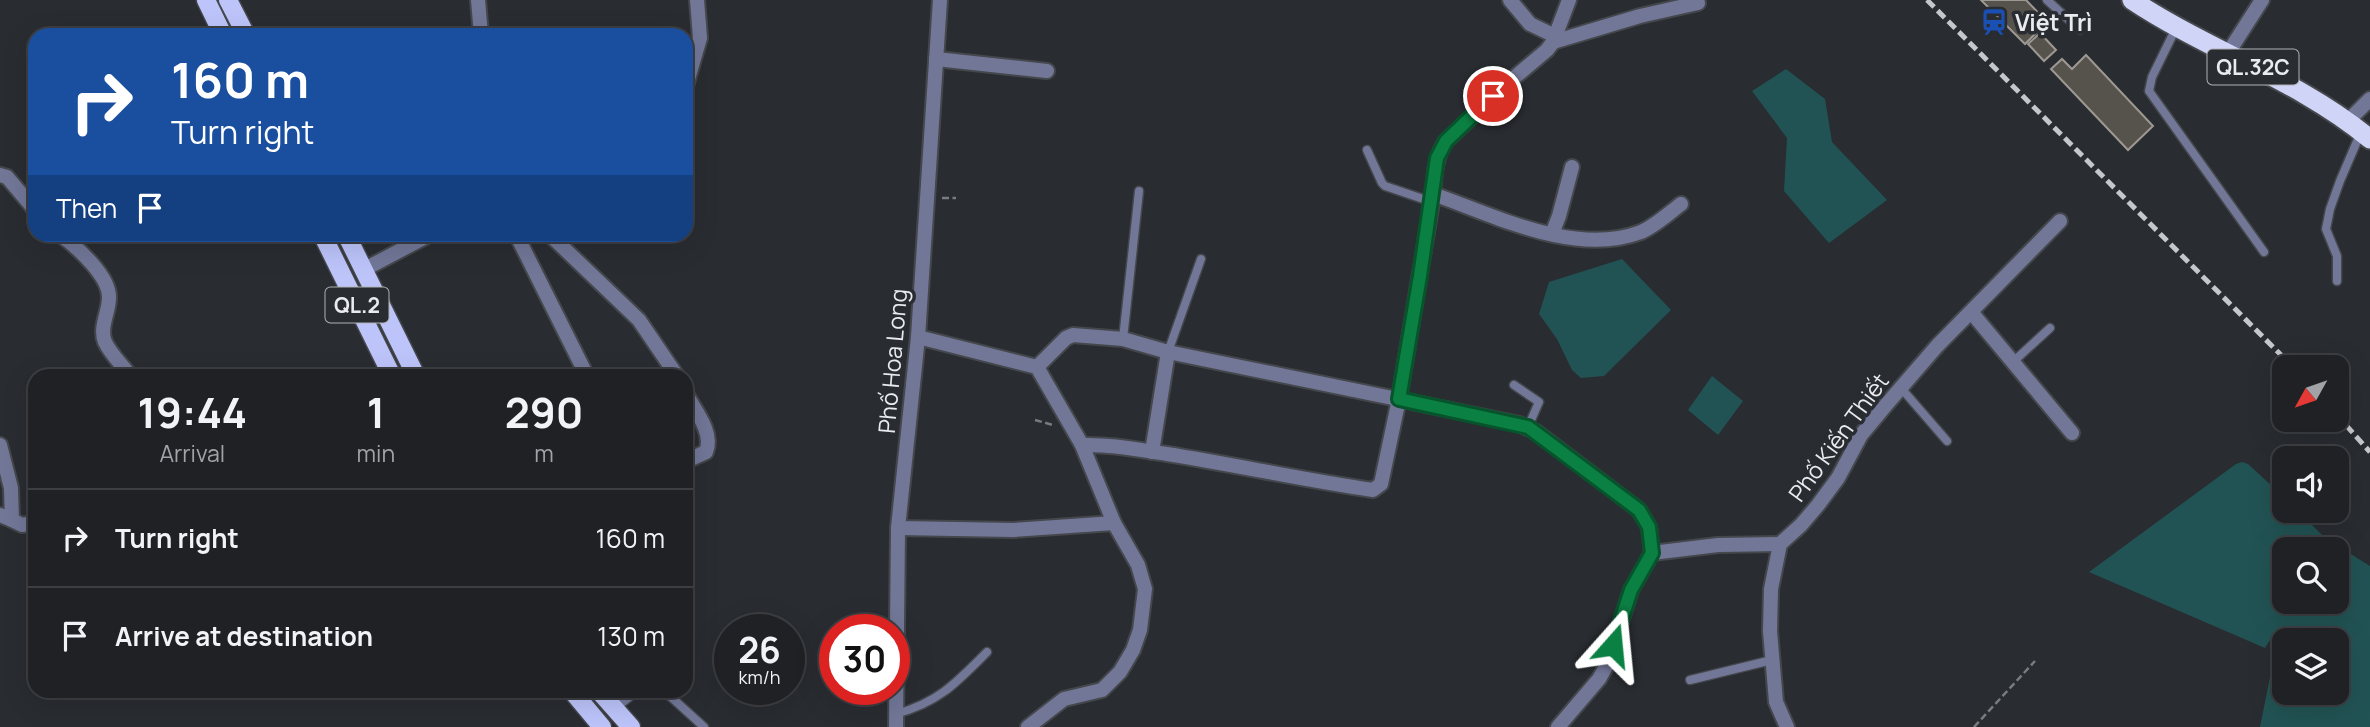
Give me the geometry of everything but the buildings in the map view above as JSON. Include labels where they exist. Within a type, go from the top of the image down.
[{"type":"highway","name":"QL.32C","points":[[2132,0],[2176,28],[2228,53],[2359,131]]},
{"type":"main road","points":[[206,0],[220,28]]},
{"type":"main road","points":[[228,0],[242,28]]},
{"type":"main road","name":"QL.2","points":[[326,242],[389,369]]},
{"type":"main road","name":"QL.2","points":[[350,242],[412,369]]},
{"type":"main road","points":[[578,698],[602,727]]},
{"type":"main road","points":[[605,698],[631,727]]},
{"type":"street","points":[[478,0],[479,28]]},
{"type":"street","points":[[693,62],[700,37],[697,0]]},
{"type":"street","name":"Phố Hoa Long","points":[[896,721],[898,528],[918,337],[940,0]]},
{"type":"street","points":[[1510,0],[1530,24],[1554,39],[1698,3]]},
{"type":"street","points":[[1082,445],[1101,444],[1225,463],[1303,480],[1373,490],[1381,484],[1399,399],[1437,158],[1446,141],[1547,50],[1569,0]]},
{"type":"street","points":[[2228,53],[2262,0]]},
{"type":"street","points":[[936,59],[1047,71]]},
{"type":"street","points":[[2359,131],[2370,99]]},
{"type":"street","points":[[1552,234],[1572,167]]},
{"type":"street","points":[[0,175],[6,177],[28,202]]},
{"type":"street","points":[[1432,198],[1552,234],[1598,240],[1644,231],[1681,204]]},
{"type":"street","name":"Phố Kiến Thiết","points":[[1780,544],[1818,505],[1838,478],[1861,435],[1937,346],[2060,221]]},
{"type":"street","points":[[69,242],[100,274],[107,288],[109,297],[103,327],[105,342],[125,369]]},
{"type":"street","points":[[363,270],[415,242]]},
{"type":"street","points":[[520,242],[584,369]]},
{"type":"street","points":[[558,242],[639,320],[672,369]]},
{"type":"street","points":[[1972,313],[2072,433]]},
{"type":"street","points":[[1037,367],[1066,338],[1073,335],[1123,340],[1168,352],[1528,427],[1639,510],[1649,527],[1652,553],[1631,590],[1608,663],[1600,679],[1558,727]]},
{"type":"street","points":[[918,337],[1037,367],[1082,445],[1114,523],[1138,565],[1145,589],[1140,630],[1133,650],[1120,672],[1102,690],[1064,699],[1028,727]]},
{"type":"street","points":[[1152,452],[1168,352]]},
{"type":"street","points":[[693,407],[708,436],[709,445],[706,452],[693,453]]},
{"type":"street","points":[[0,445],[11,488],[6,517],[22,524],[28,524]]},
{"type":"street","points":[[898,528],[1013,530],[1114,523]]},
{"type":"street","points":[[1652,553],[1718,545],[1780,544],[1771,589],[1770,631],[1776,702],[1787,727]]},
{"type":"lane","points":[[2047,0],[2080,30]]},
{"type":"lane","points":[[2176,28],[2152,76],[2149,91],[2264,252]]},
{"type":"lane","points":[[2337,281],[2337,256],[2326,229],[2330,209],[2359,131]]},
{"type":"lane","points":[[1367,149],[1381,183],[1432,198]]},
{"type":"lane","points":[[1123,340],[1139,191]]},
{"type":"lane","points":[[1168,352],[1201,259]]},
{"type":"lane","points":[[2014,361],[2050,328]]},
{"type":"lane","points":[[1514,385],[1539,402],[1528,427]]},
{"type":"lane","points":[[1901,388],[1947,441]]},
{"type":"lane","points":[[896,721],[950,688],[987,652]]},
{"type":"lane","points":[[1690,680],[1772,660]]},
{"type":"lane","points":[[614,709],[628,698]]},
{"type":"lane","points":[[672,698],[704,727]]},
{"type":"path","points":[[1974,727],[2035,661]]},
{"type":"water","points":[[1786,69],[1825,99],[1832,142],[1887,200],[1829,243],[1784,191],[1787,138],[1752,91]]},
{"type":"water","points":[[1622,259],[1671,310],[1604,376],[1581,378],[1572,370],[1557,339],[1539,314],[1549,282]]},
{"type":"water","points":[[1712,376],[1743,401],[1718,435],[1688,410]]},
{"type":"water","points":[[2236,464],[2248,464],[2272,486],[2272,523],[2310,523],[2324,537],[2272,537],[2272,614],[2349,614],[2349,553],[2370,566],[2370,727],[2260,727],[2272,667],[2272,705],[2349,705],[2349,628],[2272,628],[2272,637],[2265,648],[2089,572]]},
{"type":"railway","points":[[1927,0],[2281,355]]},
{"type":"railway","points":[[2349,429],[2370,452]]},
{"type":"place","name":"Việt Trì","points":[[1994,22]]},
{"type":"route","points":[[1493,96],[1446,141],[1437,158],[1399,399],[1528,427],[1639,510],[1649,527],[1652,553],[1631,590],[1613,645]]}]
